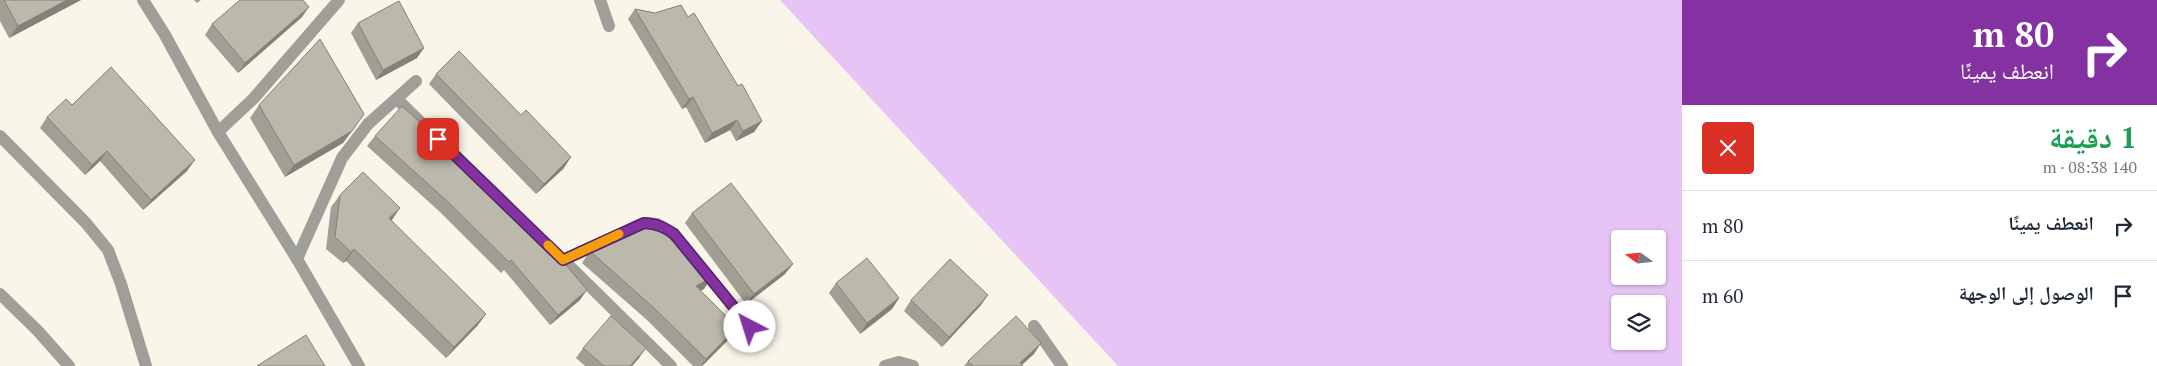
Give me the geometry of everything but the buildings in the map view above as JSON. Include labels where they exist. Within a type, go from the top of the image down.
[{"type":"street","points":[[143,0],[165,35],[218,132],[297,260],[359,366]]},
{"type":"street","points":[[218,132],[254,98],[339,0]]},
{"type":"street","points":[[600,0],[610,26]]},
{"type":"street","points":[[297,260],[342,158],[368,124],[416,81]]},
{"type":"street","points":[[397,99],[459,159]]},
{"type":"street","points":[[0,136],[68,203],[108,250],[146,366]]},
{"type":"street","points":[[563,260],[644,223],[657,224],[674,234],[750,327]]},
{"type":"street","points":[[542,240],[671,366]]},
{"type":"street","points":[[0,294],[38,330],[69,366]]},
{"type":"street","points":[[1034,326],[1062,366]]},
{"type":"street","points":[[885,366],[899,362],[913,366]]},
{"type":"shaded area","points":[[780,0],[1682,0],[1682,366],[1118,366]]},
{"type":"slow traffic","points":[[548,245],[563,260],[619,234]]},
{"type":"route","points":[[438,139],[563,260],[644,223],[657,224],[667,229],[674,234],[750,327]]}]
